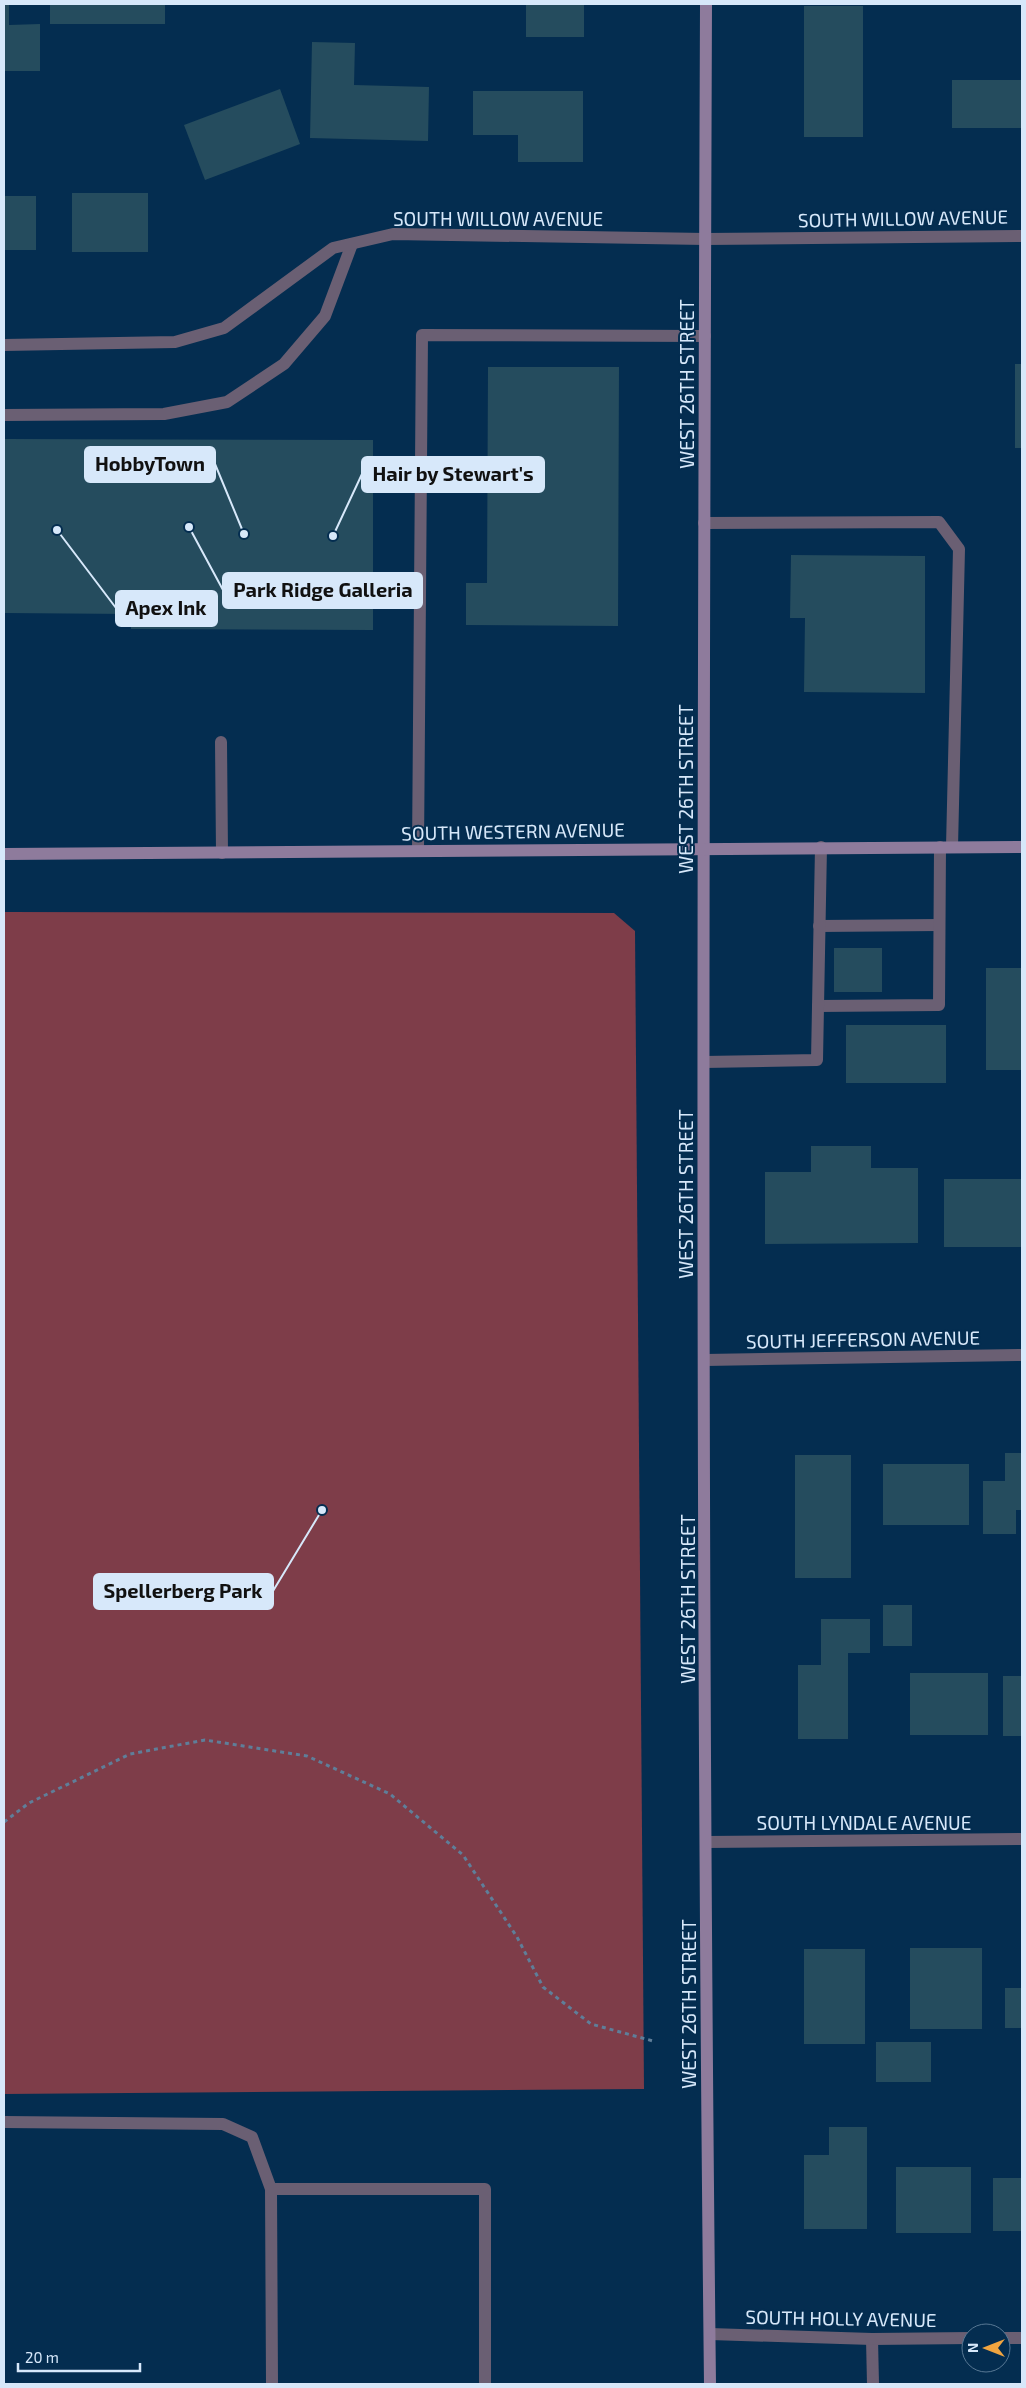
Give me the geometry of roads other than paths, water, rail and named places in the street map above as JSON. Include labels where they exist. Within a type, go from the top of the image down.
[{"type":"main road","name":"WEST 26TH STREET","points":[[706,4],[703,848],[706,1842],[710,2384]]},
{"type":"main road","name":"SOUTH WESTERN AVENUE","points":[[4,854],[1022,847]]},
{"type":"street","name":"SOUTH WILLOW AVENUE","points":[[4,345],[175,342],[224,328],[332,248],[393,234],[705,239],[1022,236]]},
{"type":"street","points":[[4,415],[164,414],[227,402],[284,364],[325,316],[352,244]]},
{"type":"street","points":[[418,851],[422,335],[705,336]]},
{"type":"street","points":[[704,522],[939,522],[959,549],[946,847],[940,925],[939,1005],[818,1006]]},
{"type":"street","points":[[221,742],[222,853]]},
{"type":"street","points":[[704,1062],[817,1060],[820,847]]},
{"type":"street","points":[[819,926],[940,925]]},
{"type":"street","name":"SOUTH JEFFERSON AVENUE","points":[[705,1360],[1022,1355]]},
{"type":"street","name":"SOUTH LYNDALE AVENUE","points":[[706,1842],[1022,1839]]},
{"type":"street","points":[[4,2122],[223,2124],[252,2137],[271,2189],[272,2384]]},
{"type":"street","points":[[271,2189],[486,2189],[486,2384]]},
{"type":"street","name":"SOUTH HOLLY AVENUE","points":[[710,2334],[872,2339],[961,2338]]},
{"type":"street","points":[[872,2339],[873,2384]]},
{"type":"place","name":"Park Ridge Galleria","points":[[189,527]]},
{"type":"place","name":"Apex Ink","points":[[57,530]]},
{"type":"place","name":"HobbyTown","points":[[244,534]]},
{"type":"place","name":"Hair by Stewart's","points":[[333,536]]},
{"type":"place","name":"Spellerberg Park","points":[[322,1510]]}]
